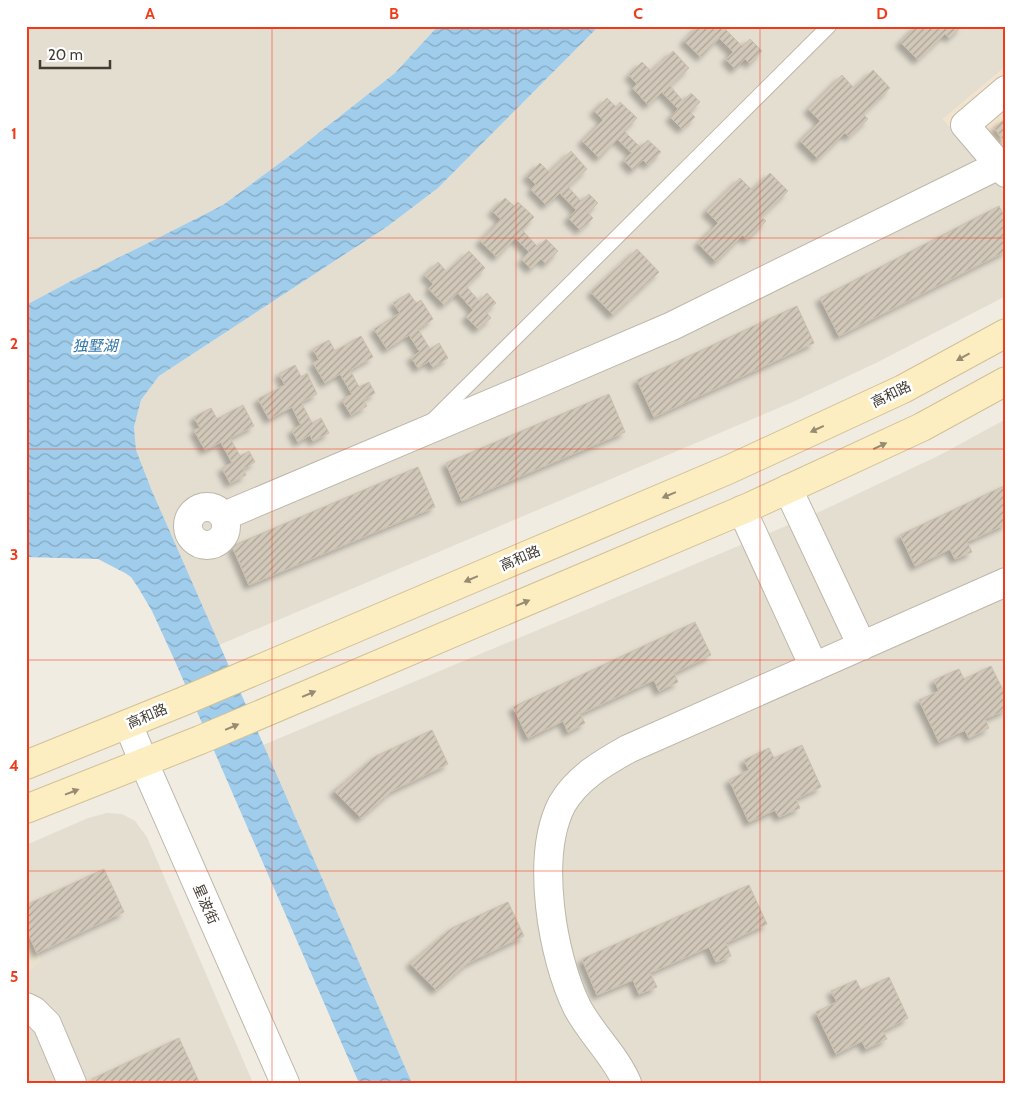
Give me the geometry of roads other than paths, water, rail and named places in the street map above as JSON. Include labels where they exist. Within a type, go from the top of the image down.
[{"type":"main road","name":"高和路","points":[[26,764],[184,701],[730,469],[903,389],[1006,333]]},
{"type":"main road","points":[[26,809],[200,740],[742,510],[922,427],[1006,381]]},
{"type":"street","points":[[224,516],[672,326],[1002,169],[965,125],[1006,90]]},
{"type":"street","points":[[788,489],[862,646]]},
{"type":"street","points":[[742,510],[814,667]]},
{"type":"street","points":[[627,1083],[617,1064],[577,1006],[557,950],[551,920],[548,882],[552,835],[562,805],[571,792],[584,777],[628,749],[1006,582]]},
{"type":"street","name":"星波街","points":[[128,724],[285,1083]]},
{"type":"street","points":[[26,1007],[34,1011],[48,1024],[72,1083]]},
{"type":"lane","points":[[418,434],[829,26]]},
{"type":"water","name":"独墅湖","points":[[438,26],[599,26],[438,188],[388,226],[159,376],[141,400],[134,427],[136,450],[152,491],[412,1083],[359,1083],[174,659],[152,611],[139,589],[131,577],[98,559],[26,557],[26,305],[223,205],[395,73]]}]
